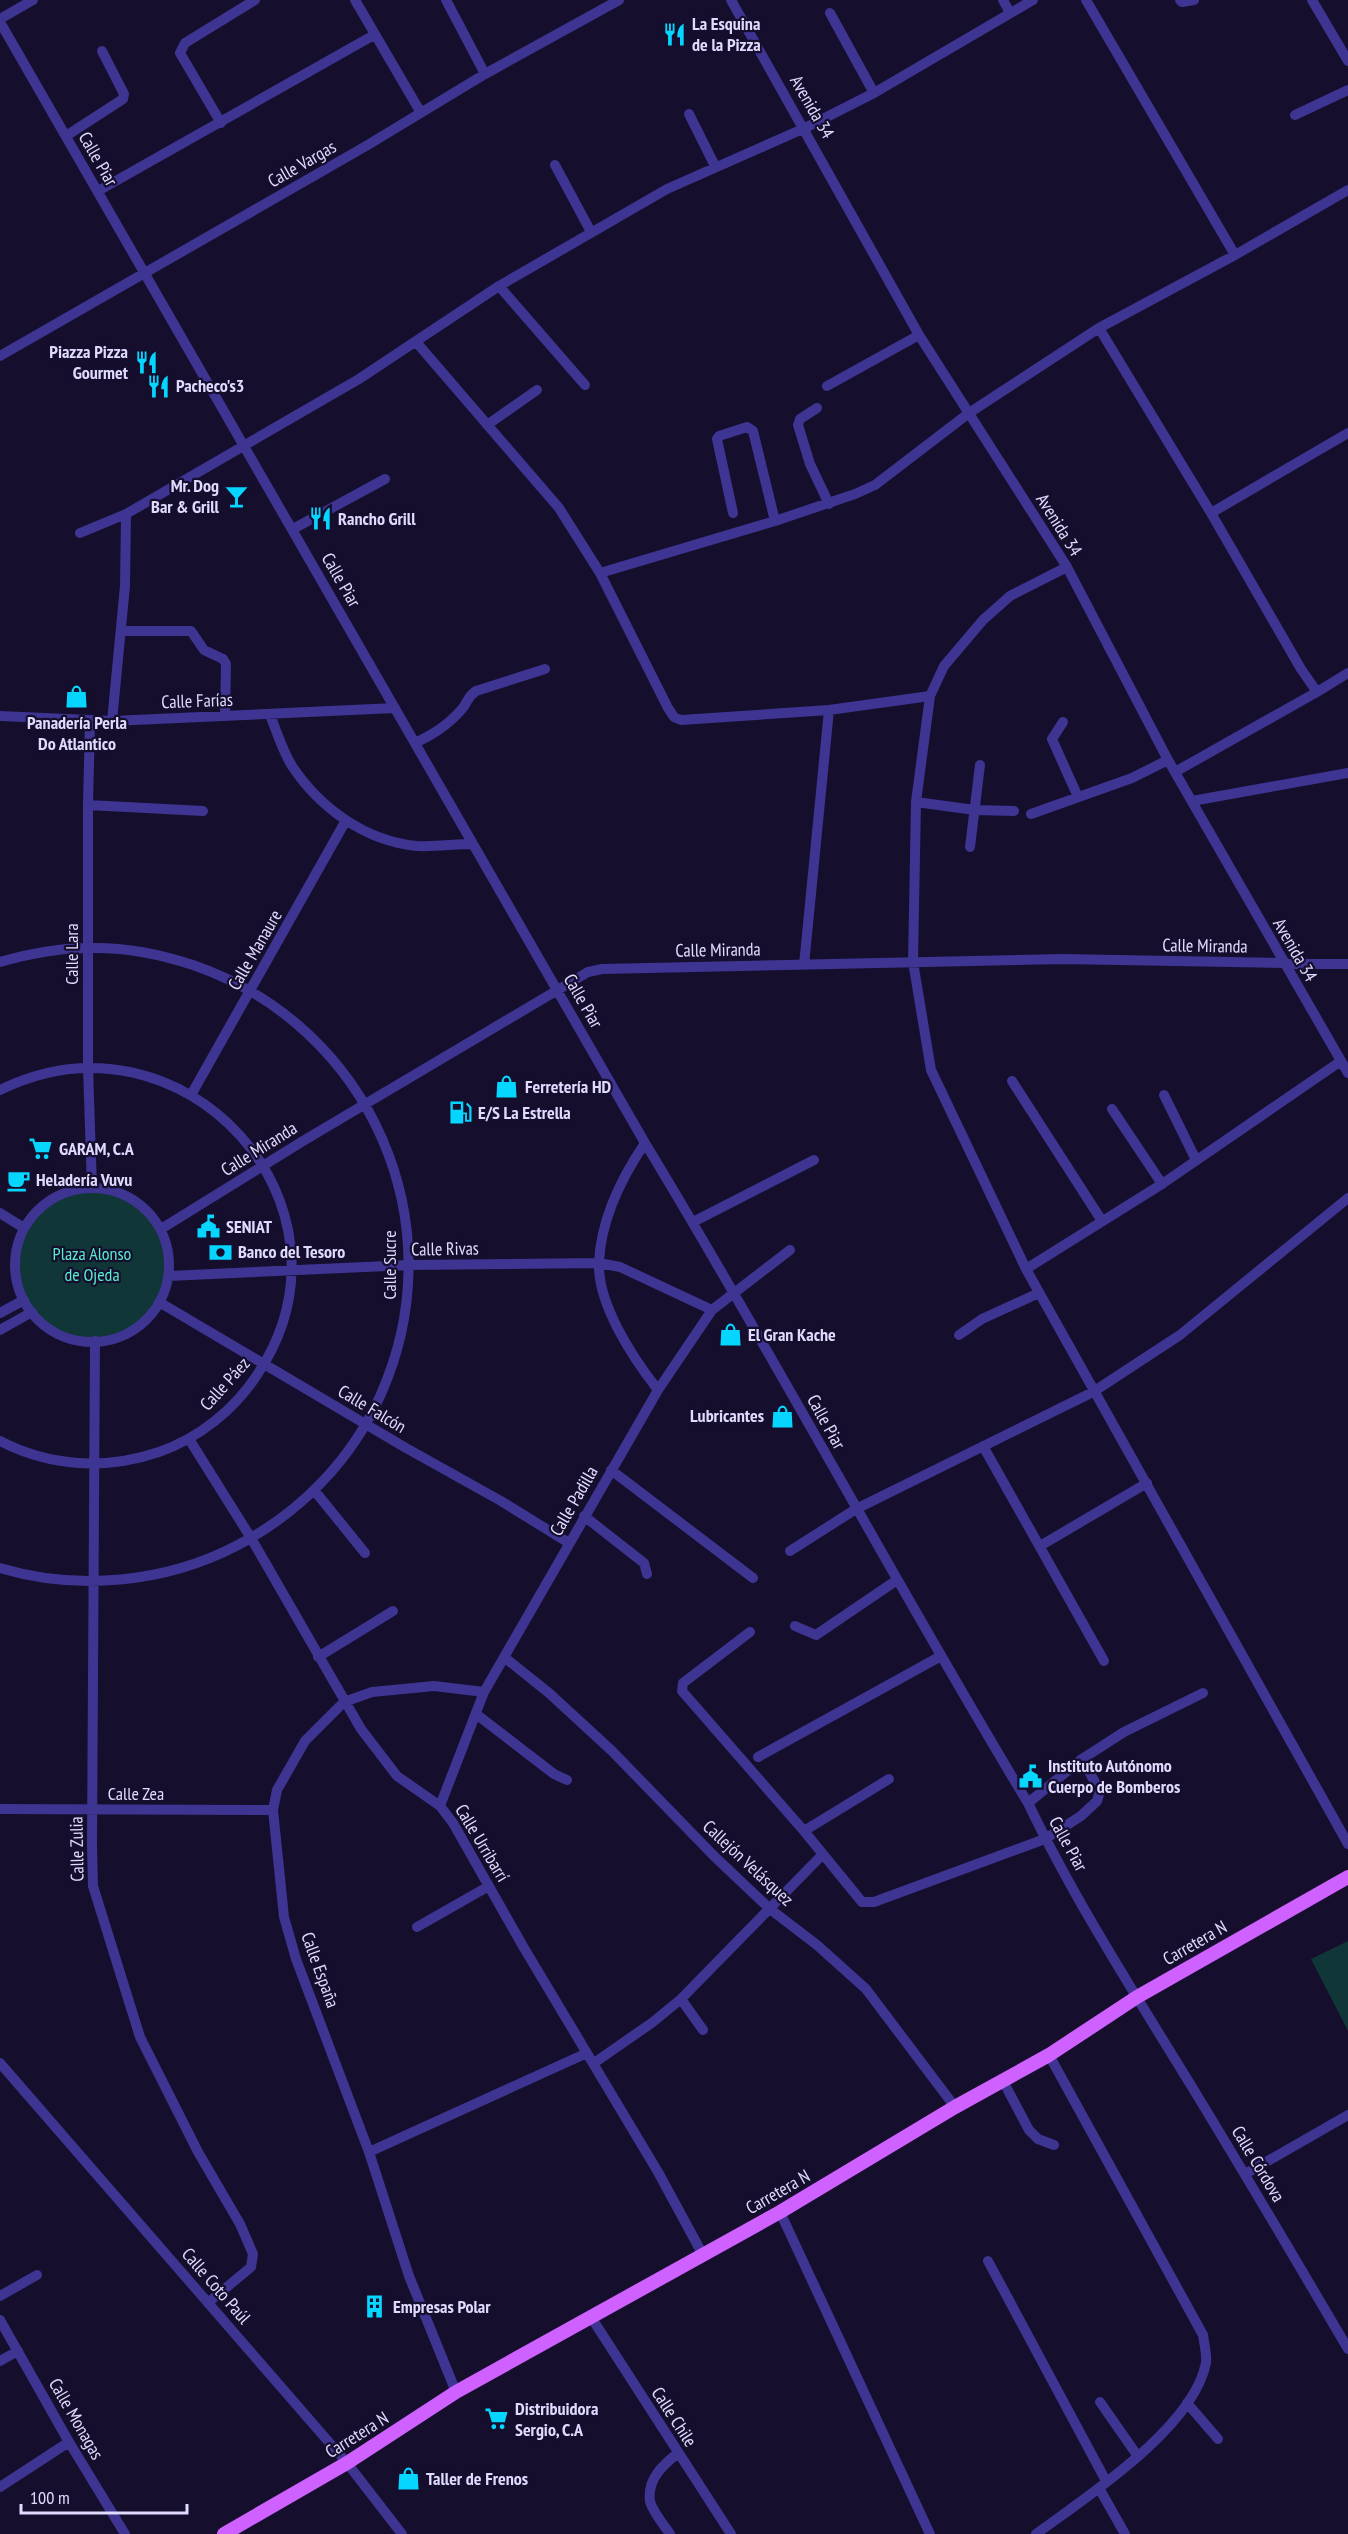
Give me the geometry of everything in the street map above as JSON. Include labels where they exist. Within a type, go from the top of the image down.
[{"type":"main road","name":"Carretera N","points":[[224,2534],[347,2463],[456,2392],[780,2212],[955,2107],[1049,2055],[1137,1997],[1348,1876]]},
{"type":"street","points":[[0,20],[33,0]]},
{"type":"street","points":[[221,123],[180,53],[185,43],[255,0]]},
{"type":"street","points":[[355,0],[421,113]]},
{"type":"street","points":[[446,0],[485,74]]},
{"type":"street","name":"Calle Vargas","points":[[0,356],[485,74],[619,0]]},
{"type":"street","name":"Avenida 34","points":[[731,0],[805,128],[919,335],[1066,567],[1168,760],[1348,1073]]},
{"type":"street","points":[[1003,0],[1010,13]]},
{"type":"street","points":[[80,533],[126,514],[244,446],[417,343],[499,286],[667,189],[805,128],[874,93],[1034,0]]},
{"type":"street","points":[[1086,0],[1235,255]]},
{"type":"street","points":[[1180,0],[1182,2],[1194,0]]},
{"type":"street","points":[[1312,0],[1348,61]]},
{"type":"street","points":[[830,13],[874,93]]},
{"type":"street","name":"Calle Piar","points":[[0,20],[645,1143],[736,1293],[897,1581],[1028,1803],[1045,1839],[1137,1997]]},
{"type":"street","points":[[98,192],[374,35]]},
{"type":"street","points":[[66,136],[123,99],[124,93],[102,51]]},
{"type":"street","points":[[1295,115],[1348,90]]},
{"type":"street","points":[[689,114],[715,166]]},
{"type":"street","points":[[555,165],[591,232]]},
{"type":"street","points":[[600,573],[829,504],[875,485],[969,414],[1099,328],[1235,255],[1348,190]]},
{"type":"street","points":[[499,286],[585,385]]},
{"type":"street","points":[[1099,328],[1211,513],[1300,669],[1317,692]]},
{"type":"street","points":[[827,386],[919,335]]},
{"type":"street","points":[[417,343],[559,508],[600,573],[674,717],[681,720],[829,710],[930,696]]},
{"type":"street","points":[[488,425],[537,390]]},
{"type":"street","points":[[817,408],[800,419],[798,425],[810,464],[829,504]]},
{"type":"street","points":[[733,513],[716,441],[719,436],[747,428],[753,431],[775,521]]},
{"type":"street","points":[[1211,513],[1348,433]]},
{"type":"street","points":[[293,529],[385,479]]},
{"type":"street","points":[[112,721],[125,586],[126,514]]},
{"type":"street","points":[[1066,567],[1010,596],[983,620],[944,666],[930,696],[916,802],[913,962],[931,1070],[1026,1269],[1348,1844]]},
{"type":"street","points":[[121,632],[191,631],[204,650],[224,659],[226,664],[225,716]]},
{"type":"street","points":[[415,743],[442,730],[465,707],[467,698],[476,691],[545,669]]},
{"type":"street","points":[[1175,772],[1348,673]]},
{"type":"street","name":"Calle Farías","points":[[0,717],[112,721],[395,708]]},
{"type":"street","points":[[804,965],[829,710]]},
{"type":"street","points":[[270,714],[291,765],[316,796],[345,822],[397,842],[418,846],[473,844]]},
{"type":"street","name":"Calle Lara","points":[[90,720],[88,1067],[92,1188]]},
{"type":"street","points":[[1063,722],[1052,739],[1078,797]]},
{"type":"street","points":[[1031,814],[1132,778],[1168,760]]},
{"type":"street","points":[[970,847],[980,765]]},
{"type":"street","points":[[1192,801],[1348,773]]},
{"type":"street","points":[[916,802],[975,810],[1014,811]]},
{"type":"street","points":[[88,805],[203,811]]},
{"type":"street","name":"Calle Manaure","points":[[191,1095],[345,822]]},
{"type":"street","name":"Calle Sucre","points":[[0,962],[34,954],[88,948],[162,957],[207,970],[250,991],[285,1014],[315,1041],[342,1071],[365,1105],[384,1143],[398,1182],[406,1224],[409,1266],[405,1313],[395,1359],[366,1424],[342,1459],[314,1490],[280,1519],[251,1538],[210,1558],[175,1570],[121,1580],[51,1578],[0,1568]]},
{"type":"street","name":"Calle Miranda","points":[[161,1229],[588,972],[602,969],[1064,960],[1348,964]]},
{"type":"street","points":[[1026,1269],[1162,1184],[1341,1061]]},
{"type":"street","name":"Calle Páez","points":[[0,1090],[38,1075],[88,1067],[140,1074],[166,1082],[191,1095],[225,1119],[240,1134],[263,1167],[282,1207],[290,1249],[291,1270],[283,1319],[264,1364],[249,1387],[231,1407],[189,1439],[142,1457],[93,1464],[39,1457],[0,1442]]},
{"type":"street","points":[[1012,1081],[1102,1221]]},
{"type":"street","points":[[1164,1095],[1196,1160]]},
{"type":"street","points":[[1112,1109],[1162,1184]]},
{"type":"street","points":[[645,1143],[630,1165],[613,1202],[599,1263],[603,1288],[626,1346],[658,1390]]},
{"type":"street","points":[[693,1222],[814,1160]]},
{"type":"street","points":[[92,1188],[108,1190],[129,1197],[151,1215],[161,1229],[168,1252],[169,1276],[159,1302],[143,1323],[108,1340],[94,1341],[73,1339],[53,1331],[32,1312],[19,1289],[15,1264],[16,1251],[24,1228],[42,1207],[65,1193],[92,1188]]},
{"type":"street","points":[[790,1551],[856,1509],[1093,1392],[1180,1335],[1348,1198]]},
{"type":"street","points":[[0,1213],[24,1228]]},
{"type":"street","name":"Calle Padilla","points":[[440,1806],[484,1692],[658,1390],[712,1310],[790,1250]]},
{"type":"street","name":"Calle Rivas","points":[[169,1276],[409,1266],[599,1263],[620,1267],[712,1310]]},
{"type":"street","points":[[959,1335],[982,1319],[1039,1293]]},
{"type":"street","points":[[0,1313],[24,1300]]},
{"type":"street","name":"Calle Falcón","points":[[159,1302],[569,1543]]},
{"type":"street","points":[[0,1330],[32,1312]]},
{"type":"street","name":"Calle Zulia","points":[[94,1341],[93,1887],[140,2037],[198,2152],[240,2224],[253,2253],[251,2267],[209,2302]]},
{"type":"street","name":"Calle Urribarrí","points":[[189,1439],[251,1538],[361,1729],[398,1776],[440,1806],[453,1823],[658,2172],[703,2255]]},
{"type":"street","points":[[983,1446],[1104,1661]]},
{"type":"street","points":[[611,1470],[753,1578]]},
{"type":"street","points":[[1040,1546],[1147,1484]]},
{"type":"street","points":[[314,1490],[365,1553]]},
{"type":"street","points":[[584,1516],[644,1563],[647,1574]]},
{"type":"street","points":[[795,1626],[816,1635],[897,1581]]},
{"type":"street","points":[[318,1657],[393,1611]]},
{"type":"street","points":[[750,1632],[683,1683],[682,1691],[804,1831],[862,1902],[874,1902],[1045,1839],[1082,1816],[1100,1796],[1100,1791],[1082,1759]]},
{"type":"street","points":[[758,1758],[941,1656]]},
{"type":"street","name":"Callejón Velásquez","points":[[504,1657],[549,1693],[612,1751],[770,1910],[817,1945],[866,1989],[955,2107]]},
{"type":"street","name":"Calle España","points":[[456,2392],[409,2276],[369,2152],[296,1959],[284,1917],[273,1810],[277,1790],[305,1741],[344,1702],[372,1692],[434,1686],[484,1692]]},
{"type":"street","points":[[1028,1803],[1082,1759],[1124,1732],[1203,1693]]},
{"type":"street","points":[[476,1714],[554,1774],[567,1780]]},
{"type":"street","points":[[804,1831],[889,1779]]},
{"type":"street","name":"Calle Zea","points":[[0,1809],[273,1810]]},
{"type":"street","points":[[594,2063],[653,2022],[681,1999],[823,1854]]},
{"type":"street","points":[[417,1927],[489,1886]]},
{"type":"street","name":"Calle Córdova","points":[[1137,1997],[1348,2349]]},
{"type":"street","points":[[681,1999],[703,2030]]},
{"type":"street","points":[[369,2152],[587,2053]]},
{"type":"street","points":[[1036,2534],[1102,2484],[1168,2429],[1196,2387],[1206,2361],[1203,2335],[1049,2055]]},
{"type":"street","name":"Calle Coto Paúl","points":[[0,2063],[347,2463],[402,2534]]},
{"type":"street","points":[[1003,2080],[1029,2130],[1038,2139],[1054,2145]]},
{"type":"street","points":[[1245,2174],[1348,2115]]},
{"type":"street","points":[[780,2212],[930,2534]]},
{"type":"street","points":[[988,2261],[1102,2484],[1125,2534]]},
{"type":"street","points":[[0,2296],[37,2275]]},
{"type":"street","name":"Calle Chile","points":[[591,2317],[731,2534]]},
{"type":"street","name":"Calle Monagas","points":[[0,2320],[69,2442],[125,2534]]},
{"type":"street","points":[[0,2361],[18,2350]]},
{"type":"street","points":[[1100,2402],[1137,2456]]},
{"type":"street","points":[[1186,2403],[1218,2439]]},
{"type":"street","points":[[0,2487],[69,2442]]},
{"type":"street","points":[[669,2534],[650,2502],[652,2481],[662,2465],[678,2453]]},
{"type":"green space","name":"Plaza Alonso de Ojeda","points":[[92,1188],[121,1194],[135,1201],[146,1211],[156,1222],[163,1236],[169,1265],[163,1294],[156,1308],[146,1319],[135,1329],[121,1336],[92,1342],[63,1336],[49,1329],[38,1319],[28,1308],[21,1294],[15,1265],[21,1236],[28,1222],[38,1211],[49,1201],[63,1194]]},
{"type":"green space","points":[[1348,1941],[1348,2031],[1311,1959]]},
{"type":"place","name":"La Esquina de la Pizza","points":[[674,34]]},
{"type":"place","name":"Piazza Pizza Gourmet","points":[[146,362]]},
{"type":"place","name":"Pacheco's3","points":[[158,386]]},
{"type":"place","name":"Mr. Dog Bar & Grill","points":[[237,496]]},
{"type":"place","name":"Rancho Grill","points":[[320,519]]},
{"type":"place","name":"Panadería Perla Do Atlantico","points":[[77,697]]},
{"type":"place","name":"Ferretería HD","points":[[507,1087]]},
{"type":"place","name":"E/S La Estrella","points":[[460,1113]]},
{"type":"place","name":"GARAM, C.A","points":[[41,1149]]},
{"type":"place","name":"Heladería Vuvu","points":[[18,1180]]},
{"type":"place","name":"SENIAT","points":[[208,1227]]},
{"type":"place","name":"Banco del Tesoro","points":[[220,1252]]},
{"type":"place","name":"El Gran Kache","points":[[730,1335]]},
{"type":"place","name":"Lubricantes","points":[[782,1416]]},
{"type":"place","name":"Instituto Autónomo Cuerpo de Bomberos","points":[[1030,1776]]},
{"type":"place","name":"Empresas Polar","points":[[375,2307]]},
{"type":"place","name":"Distribuidora Sergio, C.A","points":[[497,2419]]},
{"type":"place","name":"Taller de Frenos","points":[[408,2479]]}]
